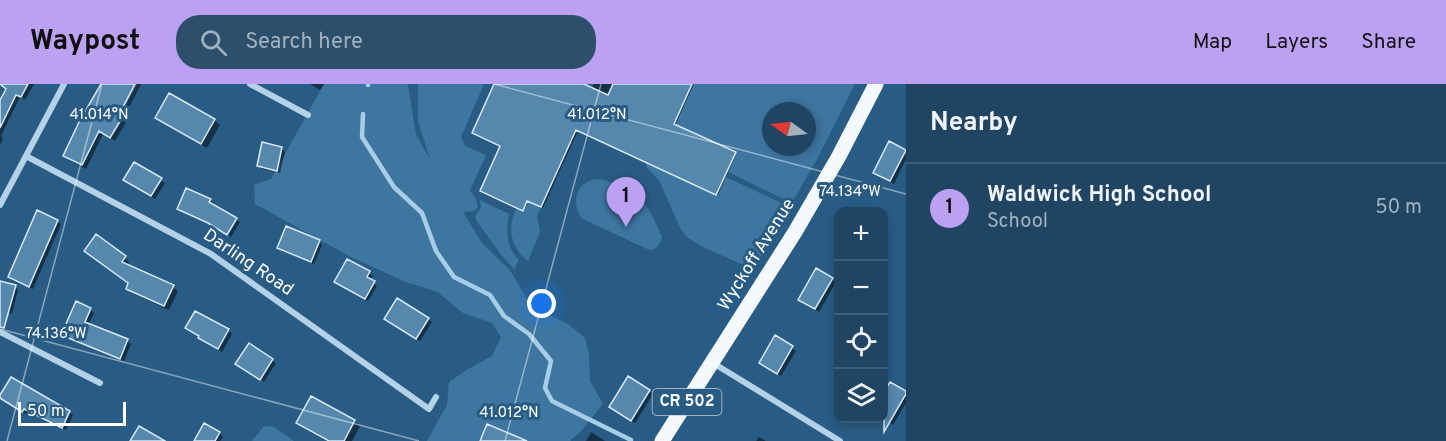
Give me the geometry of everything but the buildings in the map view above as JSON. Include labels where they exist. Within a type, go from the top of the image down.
[{"type":"main road","name":"Wyckoff Avenue","points":[[663,441],[795,232],[839,156],[876,84]]},
{"type":"street","points":[[0,205],[64,84]]},
{"type":"street","points":[[250,84],[308,115]]},
{"type":"street","name":"Darling Road","points":[[26,156],[211,254],[429,409],[436,397]]},
{"type":"street","points":[[0,332],[100,382]]},
{"type":"street","points":[[712,363],[840,441]]},
{"type":"shaded area","points":[[324,84],[408,84],[416,135],[430,159],[418,121],[418,84],[484,84],[461,137],[465,146],[486,155],[470,190],[478,207],[474,211],[463,212],[482,243],[510,270],[531,306],[568,324],[585,338],[589,355],[590,381],[603,404],[570,441],[427,441],[447,405],[449,382],[492,356],[501,337],[492,323],[463,313],[438,292],[406,282],[351,257],[255,204],[254,185],[271,179]]},
{"type":"shaded area","points":[[692,84],[855,84],[817,159],[758,262],[750,268],[688,238],[681,230],[660,182],[646,166],[646,163],[716,195],[736,152],[657,116],[665,99],[682,106]],"holes":[[[728,172],[790,202],[787,206],[726,177]]]},
{"type":"shaded area","points":[[597,179],[620,186],[642,201],[651,213],[662,237],[657,247],[647,249],[581,218],[576,205],[577,193],[584,184]]},
{"type":"shaded area","points":[[480,200],[509,214],[507,226],[509,244],[519,260],[514,269],[476,220],[475,216],[481,208]]},
{"type":"shaded area","points":[[527,201],[541,207],[537,216],[540,232],[528,261],[514,244],[511,230],[517,208],[523,211]]},
{"type":"shaded area","points":[[264,426],[274,427],[294,441],[252,441]]},
{"type":"waterway","points":[[363,114],[362,137],[394,187],[422,213],[436,251],[454,277],[490,295],[504,316],[529,334],[551,361],[545,388],[552,401],[631,440]]},
{"type":"place","name":"Waldwick High School","points":[[626,227]]}]
